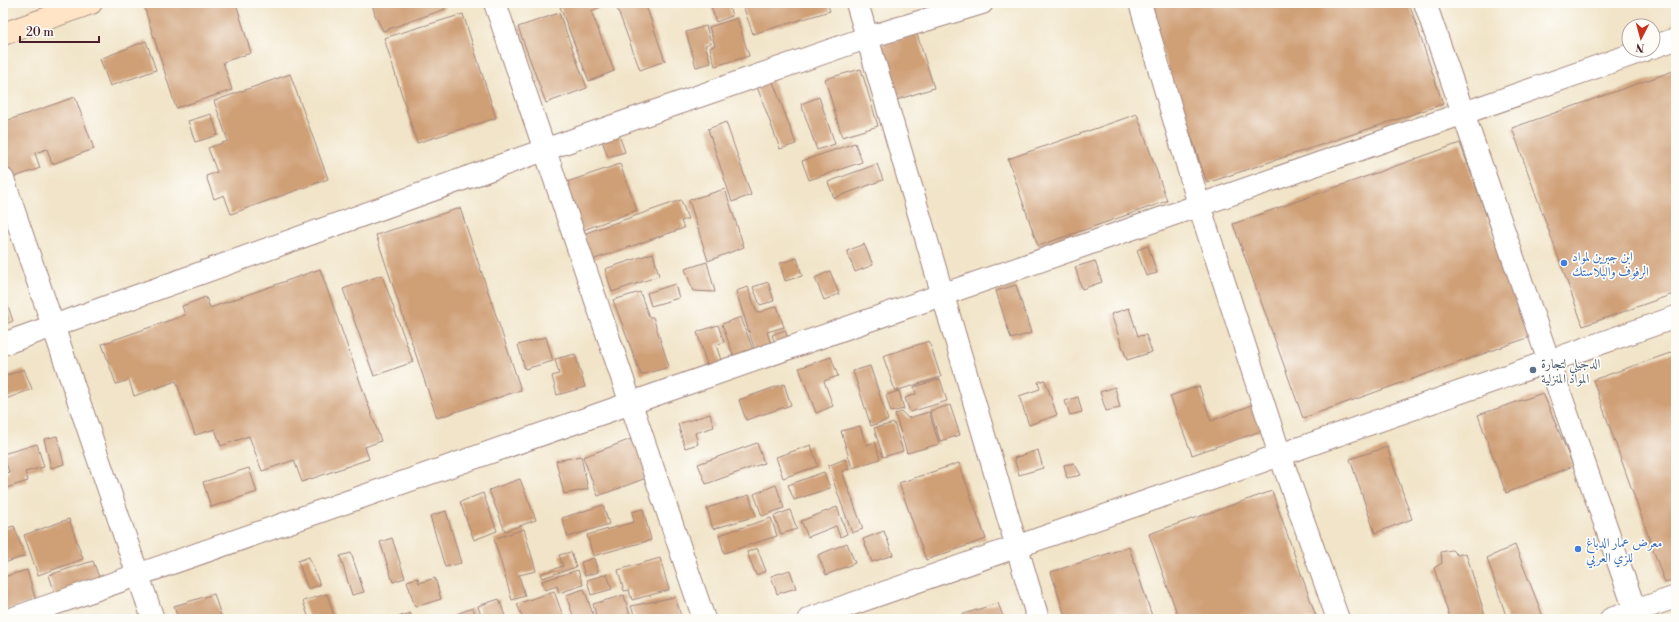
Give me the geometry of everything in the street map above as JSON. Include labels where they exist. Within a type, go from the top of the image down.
[{"type":"main road","points":[[3,34],[91,3]]},
{"type":"street","points":[[494,3],[704,619]]},
{"type":"street","points":[[857,3],[866,38],[1038,619]]},
{"type":"street","points":[[3,344],[544,150],[866,38],[982,3]]},
{"type":"street","points":[[1140,3],[1199,205],[1280,455],[1338,619]]},
{"type":"street","points":[[1425,3],[1636,615]]},
{"type":"street","points":[[1661,44],[1676,39]]},
{"type":"street","points":[[11,619],[1622,58]]},
{"type":"street","points":[[3,179],[153,619]]},
{"type":"street","points":[[809,619],[1676,317]]},
{"type":"street","points":[[1611,619],[1636,615],[1676,597]]},
{"type":"building","points":[[143,3],[236,3],[251,53],[223,62],[232,90],[176,108]]},
{"type":"building","points":[[372,3],[443,3],[445,9],[383,31],[375,15]]},
{"type":"building","points":[[572,3],[600,3],[601,7],[591,11],[614,71],[589,81],[560,7]]},
{"type":"building","points":[[621,3],[645,3],[665,61],[640,70],[616,5]]},
{"type":"building","points":[[710,3],[728,3],[732,16],[716,22]]},
{"type":"building","points":[[742,3],[827,3],[830,11],[753,34]]},
{"type":"building","points":[[1146,3],[1409,3],[1443,104],[1207,183]]},
{"type":"building","points":[[559,13],[587,88],[546,103],[518,27]]},
{"type":"building","points":[[463,14],[496,118],[417,143],[384,38]]},
{"type":"building","points":[[737,18],[749,56],[715,66],[710,48],[715,45],[709,27]]},
{"type":"building","points":[[706,26],[711,43],[705,45],[711,63],[696,67],[686,32]]},
{"type":"building","points":[[917,34],[934,88],[893,101],[876,47]]},
{"type":"building","points":[[146,41],[156,70],[110,86],[100,59]]},
{"type":"building","points":[[861,69],[878,126],[842,137],[825,79]]},
{"type":"building","points":[[1676,70],[1676,293],[1583,326],[1512,128]]},
{"type":"building","points":[[290,74],[328,179],[231,214],[224,195],[214,199],[206,176],[217,172],[208,148],[228,141],[214,101]]},
{"type":"building","points":[[771,76],[796,144],[780,149],[755,81]]},
{"type":"building","points":[[75,97],[94,149],[52,164],[47,149],[35,153],[40,168],[4,181],[3,122]]},
{"type":"building","points":[[819,97],[835,144],[817,150],[801,104]]},
{"type":"building","points":[[211,114],[218,135],[195,142],[188,121]]},
{"type":"building","points":[[1137,114],[1167,201],[1038,246],[1008,159]]},
{"type":"building","points":[[726,122],[751,195],[732,202],[708,129]]},
{"type":"building","points":[[618,132],[625,152],[608,157],[601,138]]},
{"type":"building","points":[[855,143],[862,162],[809,180],[802,161]]},
{"type":"building","points":[[1460,143],[1530,337],[1303,418],[1233,224]]},
{"type":"building","points":[[620,164],[637,210],[575,233],[558,185]]},
{"type":"building","points":[[877,164],[883,180],[834,198],[828,182]]},
{"type":"building","points":[[725,189],[744,247],[708,261],[689,200]]},
{"type":"building","points":[[681,200],[688,219],[681,221],[684,228],[592,260],[583,234]]},
{"type":"building","points":[[460,208],[521,390],[437,418],[376,235]]},
{"type":"building","points":[[864,244],[873,265],[855,272],[847,251]]},
{"type":"building","points":[[1148,246],[1157,273],[1146,276],[1137,250]]},
{"type":"building","points":[[653,253],[659,276],[612,292],[605,269]]},
{"type":"building","points":[[797,258],[802,276],[785,281],[780,263]]},
{"type":"building","points":[[1095,261],[1102,282],[1082,289],[1075,267]]},
{"type":"building","points":[[707,262],[715,292],[693,291],[685,269]]},
{"type":"building","points":[[320,269],[381,441],[365,447],[369,459],[302,482],[294,460],[262,471],[249,436],[221,446],[215,429],[195,435],[176,381],[134,396],[129,380],[116,384],[102,344],[185,315],[182,306],[206,297],[210,308]]},
{"type":"building","points":[[830,271],[839,294],[824,300],[815,278]]},
{"type":"building","points":[[382,275],[413,362],[374,376],[343,289]]},
{"type":"building","points":[[768,282],[774,301],[760,305],[753,287]]},
{"type":"building","points":[[675,284],[679,298],[651,306],[647,293]]},
{"type":"building","points":[[1016,285],[1031,333],[1011,339],[996,291]]},
{"type":"building","points":[[748,287],[757,313],[777,306],[784,327],[767,332],[772,348],[756,354],[736,291]]},
{"type":"building","points":[[3,291],[13,321],[3,325]]},
{"type":"building","points":[[640,292],[649,317],[653,317],[669,367],[641,375],[613,300]]},
{"type":"building","points":[[1129,308],[1138,336],[1146,335],[1152,352],[1127,360],[1111,314]]},
{"type":"building","points":[[741,317],[754,353],[735,360],[722,324]]},
{"type":"building","points":[[718,325],[724,342],[716,345],[722,363],[708,368],[697,332]]},
{"type":"building","points":[[785,330],[790,343],[777,348],[772,335]]},
{"type":"building","points":[[546,337],[553,361],[525,369],[518,345]]},
{"type":"building","points":[[929,341],[941,377],[895,391],[883,356]]},
{"type":"building","points":[[1676,351],[1676,579],[1665,583],[1593,380]]},
{"type":"building","points":[[575,354],[585,387],[557,395],[552,376],[559,374],[555,359]]},
{"type":"building","points":[[831,357],[838,376],[824,381],[833,406],[816,413],[799,368]]},
{"type":"building","points":[[870,366],[888,420],[871,426],[853,371]]},
{"type":"building","points":[[24,369],[32,389],[3,400],[3,377]]},
{"type":"building","points":[[940,379],[947,401],[910,412],[905,398],[916,394],[914,387]]},
{"type":"building","points":[[1045,380],[1057,415],[1029,425],[1019,396],[1040,389],[1038,382]]},
{"type":"building","points":[[784,384],[791,405],[746,420],[739,400]]},
{"type":"building","points":[[1199,386],[1211,421],[1254,404],[1261,431],[1192,455],[1170,396]]},
{"type":"building","points":[[1115,387],[1120,408],[1106,411],[1100,392]]},
{"type":"building","points":[[899,391],[904,409],[891,412],[886,395]]},
{"type":"building","points":[[1543,393],[1573,466],[1506,493],[1478,415]]},
{"type":"building","points":[[1078,397],[1082,412],[1070,415],[1065,401]]},
{"type":"building","points":[[950,405],[960,435],[940,441],[930,411]]},
{"type":"building","points":[[902,412],[908,418],[929,412],[939,444],[907,453],[895,414]]},
{"type":"building","points":[[710,414],[714,427],[695,433],[698,444],[685,448],[678,424]]},
{"type":"building","points":[[894,423],[903,451],[883,457],[874,428]]},
{"type":"building","points":[[860,426],[866,445],[875,442],[880,459],[852,468],[841,431]]},
{"type":"building","points":[[57,436],[64,464],[51,468],[44,439]]},
{"type":"building","points":[[634,438],[649,477],[598,496],[583,457]]},
{"type":"building","points":[[757,443],[764,463],[706,484],[698,464]]},
{"type":"building","points":[[37,444],[44,467],[25,472],[28,481],[3,489],[3,474],[9,472],[3,454]]},
{"type":"building","points":[[811,445],[818,466],[783,478],[776,457]]},
{"type":"building","points":[[1387,447],[1412,519],[1375,533],[1350,459]]},
{"type":"building","points":[[1038,450],[1043,468],[1019,475],[1014,458]]},
{"type":"building","points":[[581,456],[588,489],[564,494],[556,461]]},
{"type":"building","points":[[845,459],[849,469],[842,471],[863,529],[852,533],[828,466]]},
{"type":"building","points":[[959,463],[986,539],[926,560],[899,483]]},
{"type":"building","points":[[1074,463],[1081,475],[1067,478],[1064,465]]},
{"type":"building","points":[[249,468],[257,492],[211,507],[203,482]]},
{"type":"building","points":[[824,472],[830,488],[794,500],[788,485]]},
{"type":"building","points":[[520,479],[536,520],[505,531],[489,490]]},
{"type":"building","points":[[776,485],[784,508],[762,516],[754,494]]},
{"type":"building","points":[[1272,491],[1317,619],[1179,619],[1149,534]]},
{"type":"building","points":[[483,493],[497,531],[474,540],[460,502]]},
{"type":"building","points":[[749,495],[756,516],[713,529],[707,508]]},
{"type":"building","points":[[603,505],[609,524],[568,537],[562,518]]},
{"type":"building","points":[[837,507],[847,534],[840,537],[836,526],[808,537],[801,521]]},
{"type":"building","points":[[643,509],[651,540],[593,556],[587,535],[634,522],[632,512]]},
{"type":"building","points":[[790,510],[797,529],[781,534],[774,516]]},
{"type":"building","points":[[446,511],[461,563],[445,567],[430,516]]},
{"type":"building","points":[[771,518],[777,536],[724,553],[719,535]]},
{"type":"building","points":[[69,519],[83,559],[38,575],[24,535]]},
{"type":"building","points":[[14,526],[25,556],[4,563],[3,529]]},
{"type":"building","points":[[524,529],[536,571],[519,575],[525,596],[512,600],[494,539]]},
{"type":"building","points":[[884,531],[893,555],[872,562],[863,539]]},
{"type":"building","points":[[392,538],[405,578],[393,582],[380,542]]},
{"type":"building","points":[[847,543],[855,563],[826,575],[818,555]]},
{"type":"building","points":[[1515,545],[1544,619],[1507,619],[1487,558]]},
{"type":"building","points":[[1129,547],[1153,619],[1066,619],[1051,572]]},
{"type":"building","points":[[757,548],[766,571],[756,575],[747,552]]},
{"type":"building","points":[[1452,550],[1457,555],[1466,553],[1486,619],[1450,619],[1434,568],[1442,563],[1441,552]]},
{"type":"building","points":[[571,552],[576,567],[542,578],[540,574],[563,566],[559,555]]},
{"type":"building","points":[[351,553],[364,592],[352,595],[340,556]]},
{"type":"building","points":[[309,557],[320,585],[308,589],[298,561]]},
{"type":"building","points":[[594,558],[598,572],[585,576],[581,562]]},
{"type":"building","points":[[660,558],[669,590],[632,600],[629,590],[624,591],[618,570]]},
{"type":"building","points":[[93,561],[102,585],[57,600],[49,575]]},
{"type":"building","points":[[27,570],[36,601],[3,611],[3,577]]},
{"type":"building","points":[[578,570],[583,585],[559,593],[557,586],[545,590],[542,581]]},
{"type":"building","points":[[790,570],[796,588],[777,594],[771,576]]},
{"type":"building","points":[[607,574],[612,589],[591,595],[587,580]]},
{"type":"building","points":[[418,578],[419,583],[435,578],[441,599],[415,607],[407,581]]},
{"type":"building","points":[[584,589],[594,617],[587,619],[574,619],[566,595]]},
{"type":"building","points":[[554,591],[564,619],[523,619],[517,604]]},
{"type":"building","points":[[214,594],[222,619],[178,619],[174,606]]},
{"type":"building","points":[[327,594],[335,619],[309,619],[303,601]]},
{"type":"building","points":[[624,595],[631,619],[597,619],[593,604]]},
{"type":"building","points":[[675,597],[682,619],[636,619],[631,606]]},
{"type":"building","points":[[499,599],[506,619],[482,619],[478,606]]},
{"type":"building","points":[[998,603],[1004,619],[949,619]]},
{"type":"building","points":[[473,608],[477,619],[458,619],[456,614]]},
{"type":"building","points":[[410,613],[412,619],[392,619]]},
{"type":"place","name":"ابن جبرين لمواد الرفوف والبلاستك","points":[[1564,263]]},
{"type":"place","name":"الدجيلي لتجارة المواد المنزلية","points":[[1533,370]]},
{"type":"place","name":"معرض عمار الدباغ للزي العربي","points":[[1578,549]]}]
